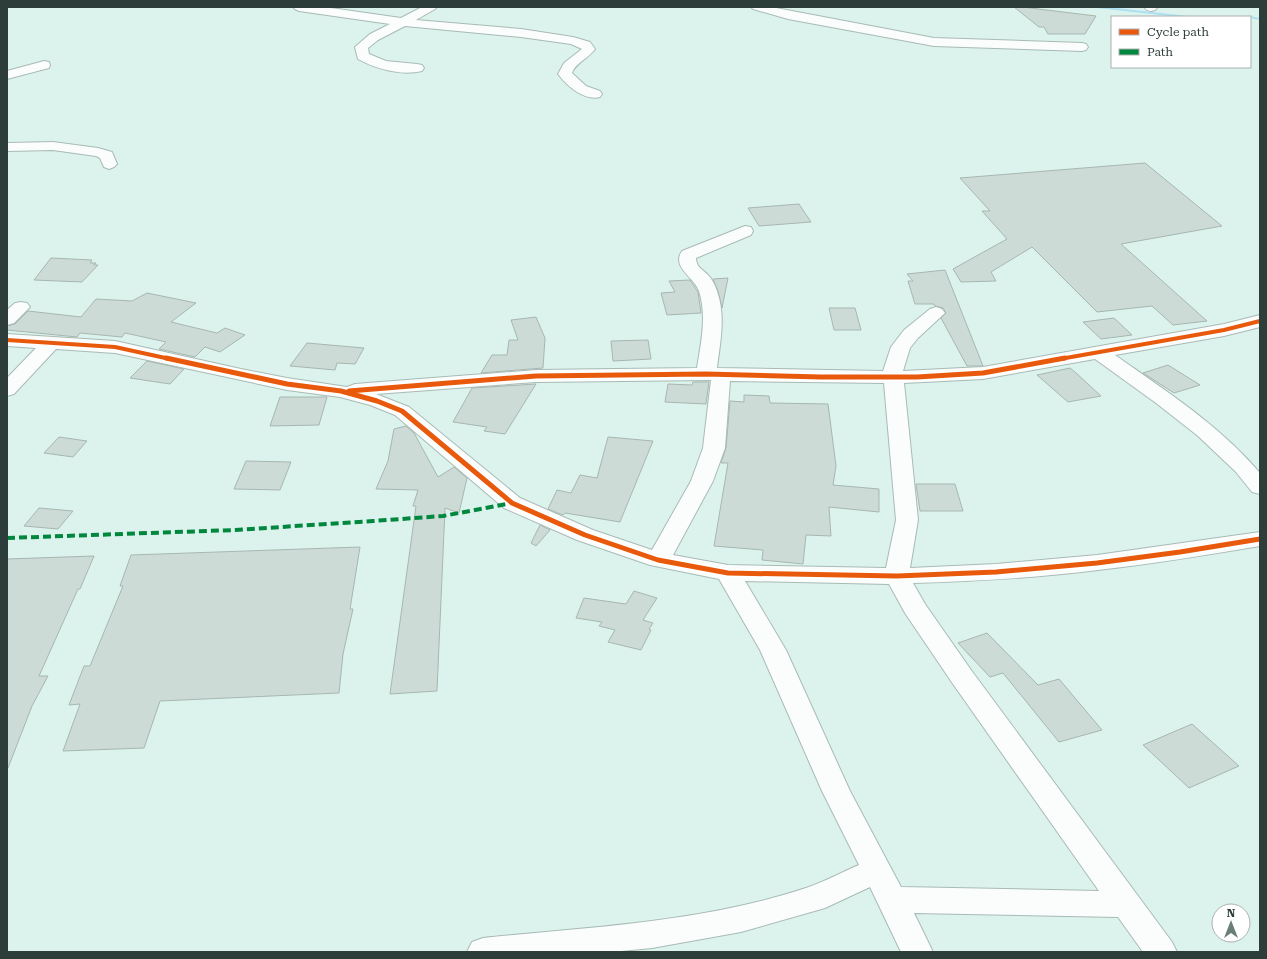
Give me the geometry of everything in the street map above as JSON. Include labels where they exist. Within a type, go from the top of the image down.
[{"type":"street","points":[[299,7],[404,22],[521,33],[573,41],[586,45],[589,49],[568,66],[565,74],[581,89],[594,94]]},
{"type":"street","points":[[417,68],[393,67],[374,63],[363,56],[361,48],[374,37],[431,7]]},
{"type":"street","points":[[757,7],[788,15],[934,42],[1082,47]]},
{"type":"street","points":[[7,75],[44,65]]},
{"type":"street","points":[[7,147],[54,146],[98,152],[107,155],[109,164]]},
{"type":"street","points":[[658,560],[702,481],[714,448],[714,374],[711,303],[704,282],[690,268],[686,261],[688,255],[745,231]]},
{"type":"street","points":[[7,319],[21,307]]},
{"type":"street","points":[[936,313],[911,334],[901,347],[892,377],[908,520],[898,576],[914,607],[962,677],[1161,952]]},
{"type":"street","points":[[342,391],[536,376],[714,374],[821,377],[917,377],[983,373],[1224,330],[1260,321]]},
{"type":"street","points":[[7,340],[115,347],[264,380],[342,391],[377,401],[402,411],[512,503],[585,535],[658,560],[728,573],[898,576],[996,572],[1097,563],[1180,552],[1260,539]]},
{"type":"street","points":[[7,390],[52,342]]},
{"type":"street","points":[[1099,353],[1209,435],[1240,464],[1260,487]]},
{"type":"street","points":[[728,573],[773,650],[836,791],[917,952]]},
{"type":"street","points":[[483,952],[652,934],[741,919],[814,899],[877,870]]},
{"type":"street","points":[[892,900],[1126,904]]},
{"type":"building","points":[[1014,7],[1096,16],[1085,34],[1048,34],[1044,27],[1039,27]]},
{"type":"building","points":[[1145,163],[1222,226],[1121,244],[1207,321],[1173,325],[1152,306],[1097,312],[1032,247],[991,272],[996,281],[961,282],[953,269],[1007,239],[982,211],[990,211],[960,178]]},
{"type":"building","points":[[799,204],[811,222],[759,226],[748,208]]},
{"type":"building","points":[[51,258],[92,260],[90,263],[96,263],[94,265],[98,265],[82,282],[34,280]]},
{"type":"building","points":[[945,270],[983,366],[967,366],[941,318],[946,313],[943,308],[935,306],[934,304],[915,304],[908,281],[913,281],[907,274]]},
{"type":"building","points":[[728,278],[722,308],[718,291],[713,279]]},
{"type":"building","points":[[690,280],[698,292],[701,313],[667,315],[661,293],[675,292],[669,281]]},
{"type":"building","points":[[147,293],[196,303],[171,322],[217,333],[225,328],[245,335],[220,352],[205,347],[195,357],[159,349],[166,342],[125,333],[122,337],[80,333],[77,337],[7,330],[7,326],[15,324],[28,311],[81,317],[96,299],[132,301]]},
{"type":"building","points":[[829,308],[855,308],[861,330],[834,330]]},
{"type":"building","points":[[536,317],[545,338],[543,368],[481,373],[492,355],[507,355],[509,340],[518,340],[511,320]]},
{"type":"building","points":[[1114,318],[1132,335],[1101,339],[1083,322]]},
{"type":"building","points":[[648,340],[651,359],[613,361],[611,341]]},
{"type":"building","points":[[307,343],[364,348],[355,364],[337,363],[335,370],[290,366]]},
{"type":"building","points":[[147,361],[184,369],[170,384],[130,378]]},
{"type":"building","points":[[1168,365],[1200,385],[1174,393],[1143,373]]},
{"type":"building","points":[[1070,368],[1101,396],[1068,402],[1037,375]]},
{"type":"building","points":[[693,382],[709,382],[706,404],[665,402],[668,384],[692,385]]},
{"type":"building","points":[[536,384],[505,434],[484,431],[487,427],[453,422],[472,388]]},
{"type":"building","points":[[744,395],[769,396],[770,403],[828,404],[836,466],[833,485],[879,489],[879,512],[829,507],[831,536],[806,535],[803,564],[762,560],[763,550],[714,546],[728,463],[721,463],[726,448],[730,401],[744,402]]},
{"type":"building","points":[[280,397],[327,397],[319,425],[270,426]]},
{"type":"building","points":[[406,426],[414,433],[438,477],[454,467],[467,478],[459,513],[445,508],[437,691],[390,694],[416,506],[413,506],[418,490],[376,489],[388,461],[394,429]]},
{"type":"building","points":[[59,437],[87,441],[73,457],[44,453]]},
{"type":"building","points":[[608,437],[653,441],[620,522],[565,513],[563,515],[548,509],[557,490],[571,493],[580,475],[597,478]]},
{"type":"building","points":[[246,461],[291,462],[280,490],[234,489]]},
{"type":"building","points":[[916,484],[955,484],[963,511],[920,511]]},
{"type":"building","points":[[39,508],[73,511],[58,529],[24,526]]},
{"type":"building","points":[[540,525],[550,530],[536,546],[531,543]]},
{"type":"building","points":[[360,547],[350,609],[353,609],[343,654],[339,693],[160,701],[144,748],[63,751],[80,704],[69,705],[84,666],[90,666],[123,586],[120,586],[131,555]]},
{"type":"building","points":[[94,556],[39,676],[48,676],[32,706],[7,768],[7,559]]},
{"type":"building","points":[[634,591],[657,598],[643,620],[653,623],[649,629],[651,630],[641,650],[608,642],[615,630],[599,626],[602,622],[576,618],[584,598],[626,604]]},
{"type":"building","points":[[987,633],[1038,685],[1059,679],[1102,730],[1059,742],[1003,673],[990,677],[958,643]]},
{"type":"building","points":[[1192,724],[1239,766],[1189,788],[1143,745]]},
{"type":"waterway","points":[[1097,7],[1179,16]]},
{"type":"waterway","points":[[1251,17],[1260,19]]},
{"type":"marked path","points":[[7,538],[235,530],[373,521],[443,516],[512,503]]},
{"type":"cycle path","points":[[349,391],[536,376],[706,374],[821,377],[917,377],[983,373],[1224,330],[1260,321]]},
{"type":"cycle path","points":[[7,340],[115,347],[287,384],[341,391],[377,401],[402,411],[512,503],[585,535],[658,560],[728,573],[897,576],[996,572],[1097,563],[1180,552],[1260,539]]}]
